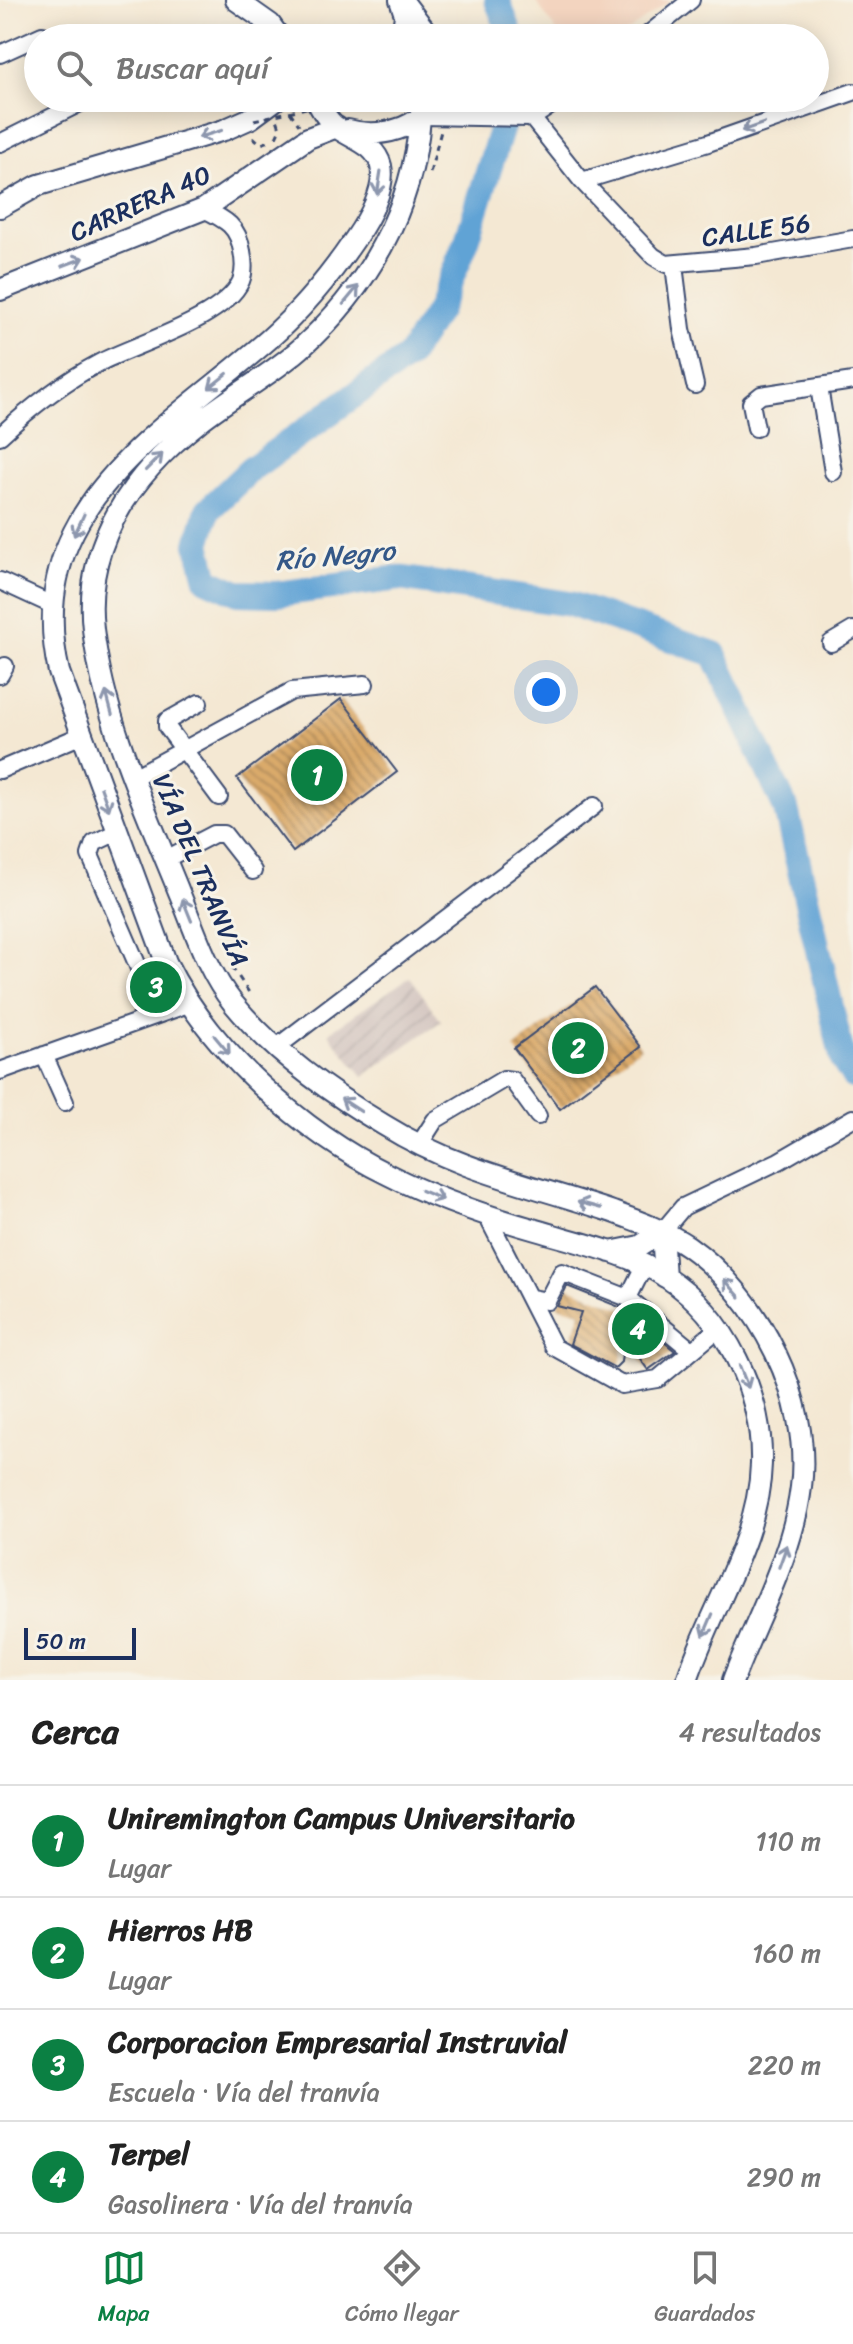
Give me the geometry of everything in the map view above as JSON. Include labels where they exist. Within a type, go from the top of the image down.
[{"type":"main road","points":[[236,0],[270,24]]},
{"type":"main road","points":[[401,0],[404,24]]},
{"type":"main road","points":[[401,0],[420,24]]},
{"type":"main road","points":[[0,207],[39,185],[224,130],[259,112]]},
{"type":"main road","points":[[326,112],[337,127],[367,146],[381,166],[376,199],[362,229],[308,301],[269,339],[119,465],[89,504],[61,567],[52,605],[56,661],[117,832],[182,995],[231,1056],[331,1139],[386,1174],[487,1216],[610,1252],[644,1266],[665,1277],[718,1329],[743,1375],[754,1406],[761,1464],[750,1526],[687,1680]]},
{"type":"main road","points":[[337,127],[365,135],[392,131],[427,112]]},
{"type":"main road","name":"VÍA DEL TRANVÍA","points":[[431,112],[400,209],[362,283],[297,352],[199,421],[137,479],[104,539],[91,587],[94,632],[111,713],[134,777],[212,971],[233,1002],[277,1047],[337,1095],[419,1145],[481,1173],[612,1212],[686,1245],[734,1289],[756,1320],[786,1378],[802,1454],[802,1485],[794,1523],[733,1680]]},
{"type":"main road","name":"CARRERA 40","points":[[0,290],[204,209],[308,138],[337,127]]},
{"type":"main road","points":[[610,1252],[640,1246],[662,1232],[665,1277]]},
{"type":"street","points":[[661,24],[691,0]]},
{"type":"street","points":[[0,54],[24,45]]},
{"type":"street","points":[[829,100],[853,92]]},
{"type":"street","points":[[0,143],[60,112]]},
{"type":"street","points":[[445,112],[466,117],[532,118],[541,112]]},
{"type":"street","points":[[582,181],[708,143],[796,112]]},
{"type":"street","points":[[532,118],[582,181],[653,256],[670,265],[695,385]]},
{"type":"street","points":[[0,436],[31,407],[97,364],[209,312],[228,298],[241,281],[244,265],[239,234],[229,221],[204,209]]},
{"type":"street","name":"CALLE 56","points":[[670,265],[853,239]]},
{"type":"street","points":[[756,428],[751,403],[755,398],[853,381]]},
{"type":"street","points":[[819,387],[833,472]]},
{"type":"street","points":[[0,581],[52,605]]},
{"type":"street","points":[[831,643],[853,630]]},
{"type":"street","points":[[134,777],[292,691],[365,684]]},
{"type":"street","points":[[199,703],[167,721],[167,727],[219,797]]},
{"type":"street","points":[[0,770],[82,735]]},
{"type":"street","points":[[277,1047],[594,806]]},
{"type":"street","points":[[117,832],[94,843],[90,855],[144,980],[159,994],[182,995]]},
{"type":"street","points":[[166,859],[214,834],[224,834],[253,871]]},
{"type":"street","points":[[0,1071],[182,995]]},
{"type":"street","points":[[44,1055],[65,1102]]},
{"type":"street","points":[[419,1145],[435,1120],[504,1079],[512,1080],[538,1116]]},
{"type":"street","points":[[662,1232],[683,1207],[853,1118]]},
{"type":"street","points":[[487,1216],[532,1298],[554,1347],[622,1385],[658,1379],[718,1329]]},
{"type":"street","points":[[628,1298],[644,1266]]},
{"type":"street","points":[[532,1298],[547,1301],[562,1272],[628,1298],[691,1350]]},
{"type":"path","points":[[249,131],[261,144],[271,141],[279,135],[276,112]]},
{"type":"path","points":[[249,125],[254,120],[289,112]]},
{"type":"path","points":[[291,112],[308,138]]},
{"type":"path","points":[[428,178],[432,112]]},
{"type":"path","points":[[224,956],[259,1005]]},
{"type":"shaded area","points":[[535,0],[671,0],[638,24],[551,24]]},
{"type":"shaded area","points":[[410,977],[441,1021],[363,1076],[328,1033]]},
{"type":"building","points":[[341,699],[397,772],[293,852],[237,778]]},
{"type":"building","points":[[595,987],[641,1047],[560,1109],[514,1048]]},
{"type":"building","points":[[567,1286],[622,1308],[675,1351],[648,1370],[624,1336],[621,1362],[615,1368],[570,1344],[581,1312],[557,1306]]},
{"type":"waterway","name":"Río Negro","points":[[497,0],[506,24]]},
{"type":"waterway","name":"Río Negro","points":[[507,112],[467,240],[438,311],[408,357],[251,469],[208,510],[198,544],[207,579],[238,593],[277,594],[399,578],[570,604],[714,654],[786,809],[843,1060],[853,1076]]},
{"type":"place","name":"Uniremington Campus Universitario","points":[[317,775]]},
{"type":"place","name":"Corporacion Empresarial Instruvial","points":[[156,987]]},
{"type":"place","name":"Hierros HB","points":[[578,1048]]},
{"type":"place","name":"Terpel","points":[[638,1329]]}]
